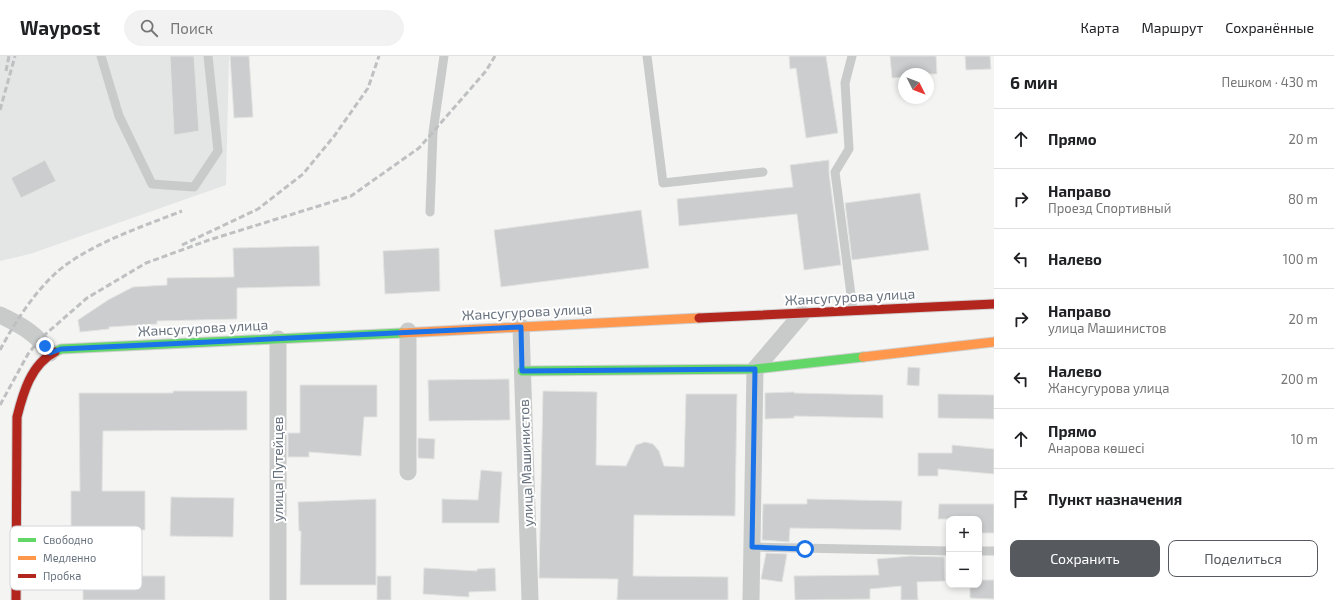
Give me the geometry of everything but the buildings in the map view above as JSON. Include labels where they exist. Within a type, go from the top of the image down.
[{"type":"street","name":"Жансугурова улица","points":[[55,351],[278,338],[994,304]]},
{"type":"street","points":[[751,600],[755,369],[802,314]]},
{"type":"street","points":[[0,315],[16,323],[55,351],[31,377],[23,392],[17,418],[16,526]]},
{"type":"street","name":"улица Машинистов","points":[[521,327],[530,600]]},
{"type":"street","points":[[408,332],[408,472]]},
{"type":"street","name":"улица Путейцев","points":[[278,338],[278,600]]},
{"type":"street","points":[[522,371],[755,369],[994,342]]},
{"type":"street","points":[[16,590],[16,600]]},
{"type":"lane","points":[[101,56],[119,116],[152,184],[194,187],[218,151],[208,56]]},
{"type":"lane","points":[[430,212],[433,132],[444,56]]},
{"type":"lane","points":[[647,56],[663,183],[763,172]]},
{"type":"lane","points":[[852,56],[845,82],[849,149],[835,172],[853,310]]},
{"type":"lane","points":[[752,547],[946,551]]},
{"type":"lane","points":[[982,551],[994,551]]},
{"type":"shaded area","points":[[0,56],[229,56],[226,185],[30,254],[0,261]]},
{"type":"railway","points":[[6,71],[9,56]]},
{"type":"railway","points":[[0,110],[15,56]]},
{"type":"railway","points":[[182,245],[258,209],[303,174],[335,135],[368,88],[379,56]]},
{"type":"railway","points":[[0,405],[28,354],[40,339],[87,298],[146,263],[209,240],[351,196],[419,148],[486,71],[495,56]]},
{"type":"railway","points":[[0,350],[30,302],[39,290],[59,270],[96,246],[182,211]]},
{"type":"traffic: fast","points":[[55,352],[61,349],[402,333]]},
{"type":"traffic: fast","points":[[522,371],[755,369],[863,357]]},
{"type":"traffic: slow","points":[[402,333],[699,318]]},
{"type":"traffic: slow","points":[[863,357],[994,342]]},
{"type":"traffic: jam","points":[[699,318],[994,304]]},
{"type":"traffic: jam","points":[[16,526],[17,417],[29,380],[40,364],[55,352]]},
{"type":"traffic: jam","points":[[16,590],[16,600]]},
{"type":"route","points":[[45,346],[50,353],[61,349],[521,327],[522,371],[755,369],[752,547],[805,549]]}]
